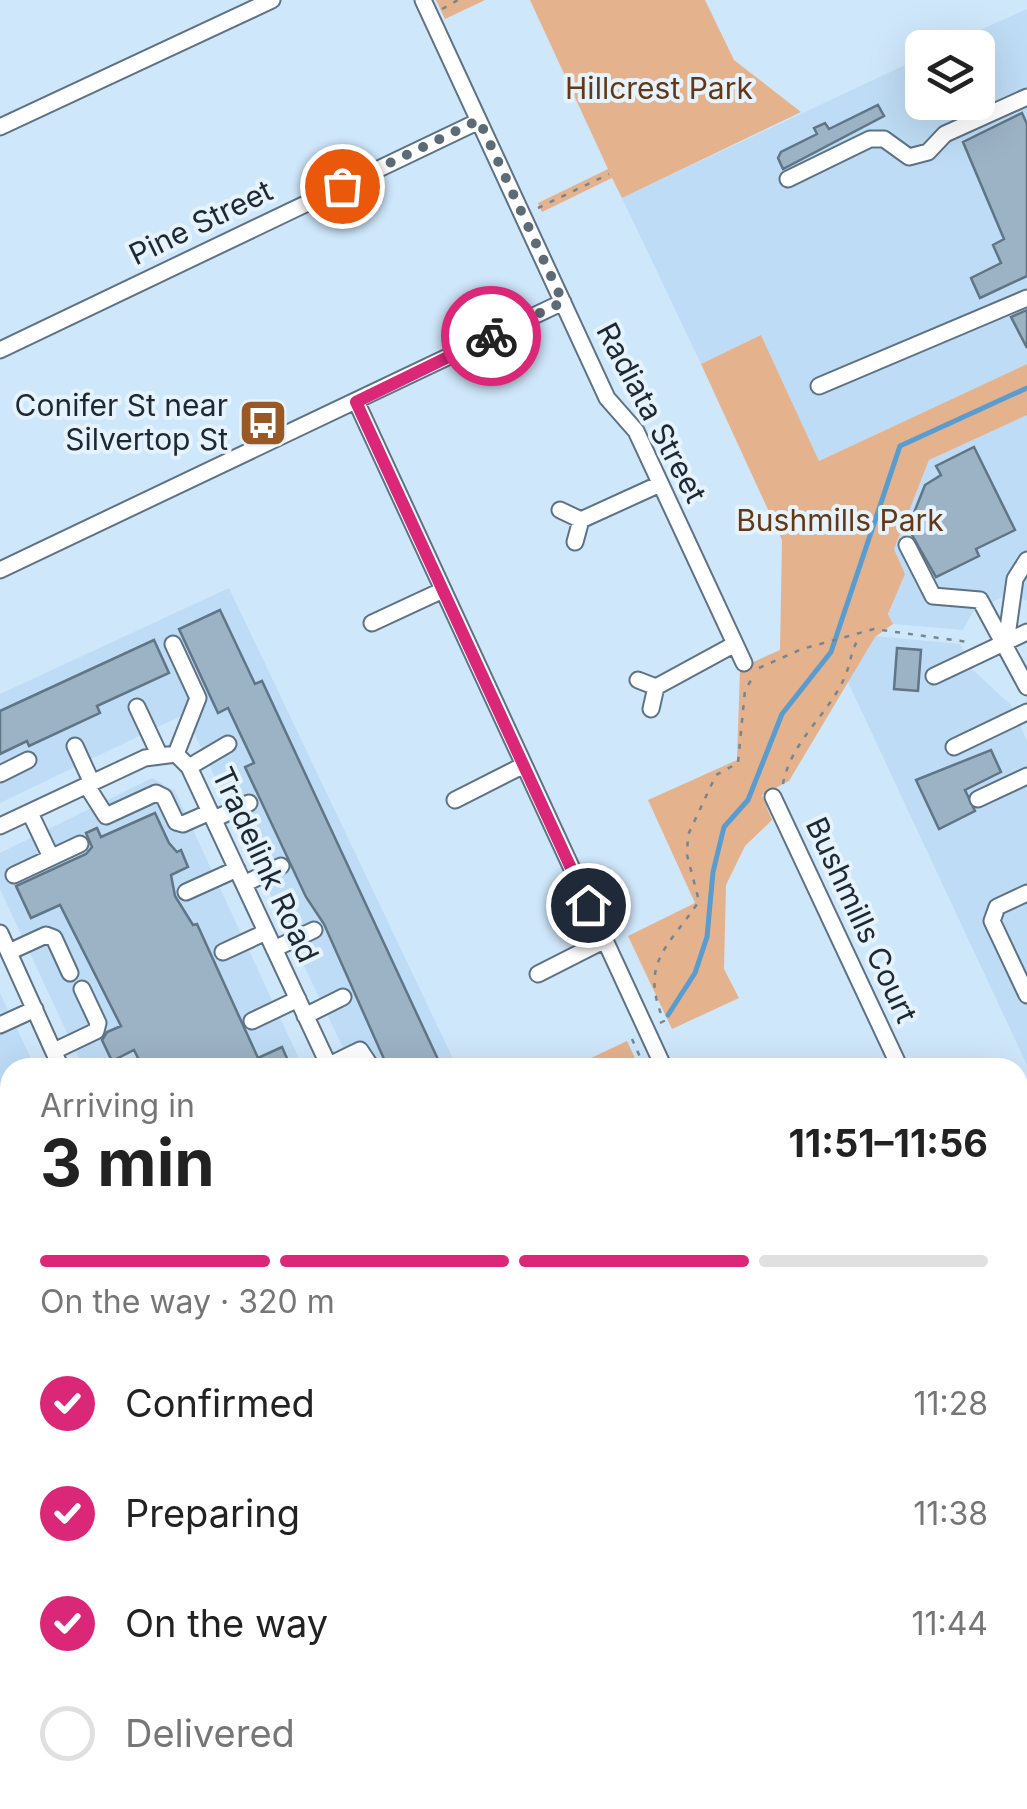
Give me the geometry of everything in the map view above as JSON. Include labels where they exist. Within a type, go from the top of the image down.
[{"type":"street","points":[[0,126],[272,0]]},
{"type":"street","name":"Radiata Street","points":[[423,0],[607,398],[636,430],[744,663]]},
{"type":"street","points":[[788,179],[870,139],[884,139],[910,157],[928,152],[945,134],[1027,96]]},
{"type":"street","name":"Pine Street","points":[[0,350],[479,120]]},
{"type":"street","points":[[819,386],[1027,298]]},
{"type":"street","points":[[0,570],[563,302]]},
{"type":"street","points":[[356,402],[659,1058]]},
{"type":"street","points":[[560,510],[581,520],[660,484]]},
{"type":"street","points":[[575,542],[581,520]]},
{"type":"street","points":[[907,545],[932,596],[980,600],[1027,687]]},
{"type":"street","points":[[1006,643],[1015,579],[1027,560]]},
{"type":"street","points":[[372,623],[443,590]]},
{"type":"street","points":[[934,676],[1027,632]]},
{"type":"street","points":[[0,826],[89,784],[167,754],[198,698],[173,644]]},
{"type":"street","points":[[638,680],[656,687],[735,644]]},
{"type":"street","points":[[652,709],[656,687]]},
{"type":"street","points":[[137,707],[167,754]]},
{"type":"street","points":[[954,747],[1027,712]]},
{"type":"street","points":[[190,767],[228,744]]},
{"type":"street","points":[[75,746],[106,816],[156,793],[164,797],[176,822],[183,824],[249,803]]},
{"type":"street","name":"Tradelink Road","points":[[167,754],[190,767],[323,1058]]},
{"type":"street","points":[[0,774],[28,760]]},
{"type":"street","points":[[455,800],[524,766]]},
{"type":"street","points":[[978,799],[1027,776]]},
{"type":"street","name":"Bushmills Court","points":[[773,797],[895,1058]]},
{"type":"street","points":[[30,812],[51,858]]},
{"type":"street","points":[[14,874],[80,844]]},
{"type":"street","points":[[186,892],[281,866]]},
{"type":"street","points":[[1027,893],[997,908],[992,921],[1027,995]]},
{"type":"street","points":[[274,949],[314,930]]},
{"type":"street","points":[[223,952],[266,932]]},
{"type":"street","points":[[0,933],[7,957],[57,1058]]},
{"type":"street","points":[[7,957],[46,935],[54,938],[70,973]]},
{"type":"street","points":[[538,974],[605,940]]},
{"type":"street","points":[[54,1051],[96,1031],[98,1023],[82,989]]},
{"type":"street","points":[[305,1016],[344,997]]},
{"type":"street","points":[[252,1021],[298,999]]},
{"type":"street","points":[[0,1025],[34,1009]]},
{"type":"street","points":[[344,1058],[360,1050],[365,1058]]},
{"type":"path","points":[[523,215],[608,174]]},
{"type":"path","points":[[641,1058],[632,1039],[664,1021],[651,993],[670,935],[699,901],[688,855],[688,835],[716,775],[738,764],[745,690],[758,669],[802,649],[853,638],[874,629],[967,642]]},
{"type":"path","points":[[773,797],[782,786],[800,741],[846,674],[850,652],[860,636]]},
{"type":"shaded area","points":[[1027,9],[1027,364],[819,461],[761,335],[701,364],[622,198],[905,65],[905,120],[995,120],[995,30],[980,30]]},
{"type":"shaded area","points":[[1027,415],[1027,601],[1017,595],[1000,598],[973,612],[963,630],[893,624],[888,614],[905,574],[893,549],[929,460]]},
{"type":"shaded area","points":[[229,588],[453,1058],[348,1058],[185,714],[0,803],[0,694]]},
{"type":"shaded area","points":[[875,636],[960,644],[973,670],[1011,705],[1027,741],[1027,1058],[1024,1058],[847,680]]},
{"type":"shaded area","points":[[152,778],[175,791],[299,1058],[79,1058],[0,889],[0,853]]},
{"type":"shaded area","points":[[0,993],[31,1058],[0,1058]]},
{"type":"green space","points":[[436,0],[485,0],[445,19]]},
{"type":"green space","name":"Hillcrest Park","points":[[530,0],[705,0],[734,60],[801,112],[622,198],[612,178],[542,212],[538,203],[608,169]]},
{"type":"green space","name":"Bushmills Park","points":[[761,335],[819,461],[1027,364],[1027,415],[929,460],[894,549],[905,574],[888,614],[893,624],[875,637],[789,781],[762,795],[772,820],[745,846],[726,885],[724,969],[739,998],[672,1029],[628,936],[695,903],[648,800],[737,760],[740,668],[780,650],[782,540],[701,364]]},
{"type":"green space","points":[[627,1041],[635,1058],[591,1058]]},
{"type":"building","points":[[878,105],[884,116],[783,169],[778,158],[781,152],[817,134],[814,128],[825,123],[829,129]]},
{"type":"building","points":[[1022,113],[1027,124],[1027,276],[980,298],[971,278],[1001,263],[993,245],[1004,239],[963,142]]},
{"type":"building","points":[[1027,310],[1027,348],[1011,317]]},
{"type":"building","points":[[974,447],[1015,530],[976,549],[979,556],[936,577],[908,528],[925,485],[941,475],[936,466]]},
{"type":"building","points":[[220,610],[255,684],[262,681],[437,1058],[384,1058],[324,924],[306,897],[245,767],[254,763],[228,708],[218,713],[179,629]]},
{"type":"building","points":[[154,640],[169,673],[97,706],[100,713],[29,746],[27,741],[0,754],[0,711]]},
{"type":"building","points":[[897,648],[921,650],[918,691],[894,689]]},
{"type":"building","points":[[991,750],[1001,772],[965,790],[975,811],[939,829],[916,780]]},
{"type":"building","points":[[155,813],[169,843],[177,852],[181,850],[188,867],[171,875],[175,896],[193,925],[197,924],[258,1058],[138,1058],[134,1050],[111,1058],[102,1040],[107,1032],[121,1026],[60,905],[31,918],[16,886],[86,854],[92,847],[86,833],[97,828],[101,837]]},
{"type":"building","points":[[282,1047],[287,1058],[258,1058]]},
{"type":"waterway","points":[[668,1015],[695,973],[707,937],[713,872],[724,827],[748,800],[782,714],[831,652],[900,446],[1027,388]]},
{"type":"way so far","points":[[342,186],[479,120],[563,302],[491,336]]},
{"type":"place","name":"Conifer St near Silvertop St","points":[[263,423]]},
{"type":"route","points":[[491,336],[356,402],[588,905]]}]
